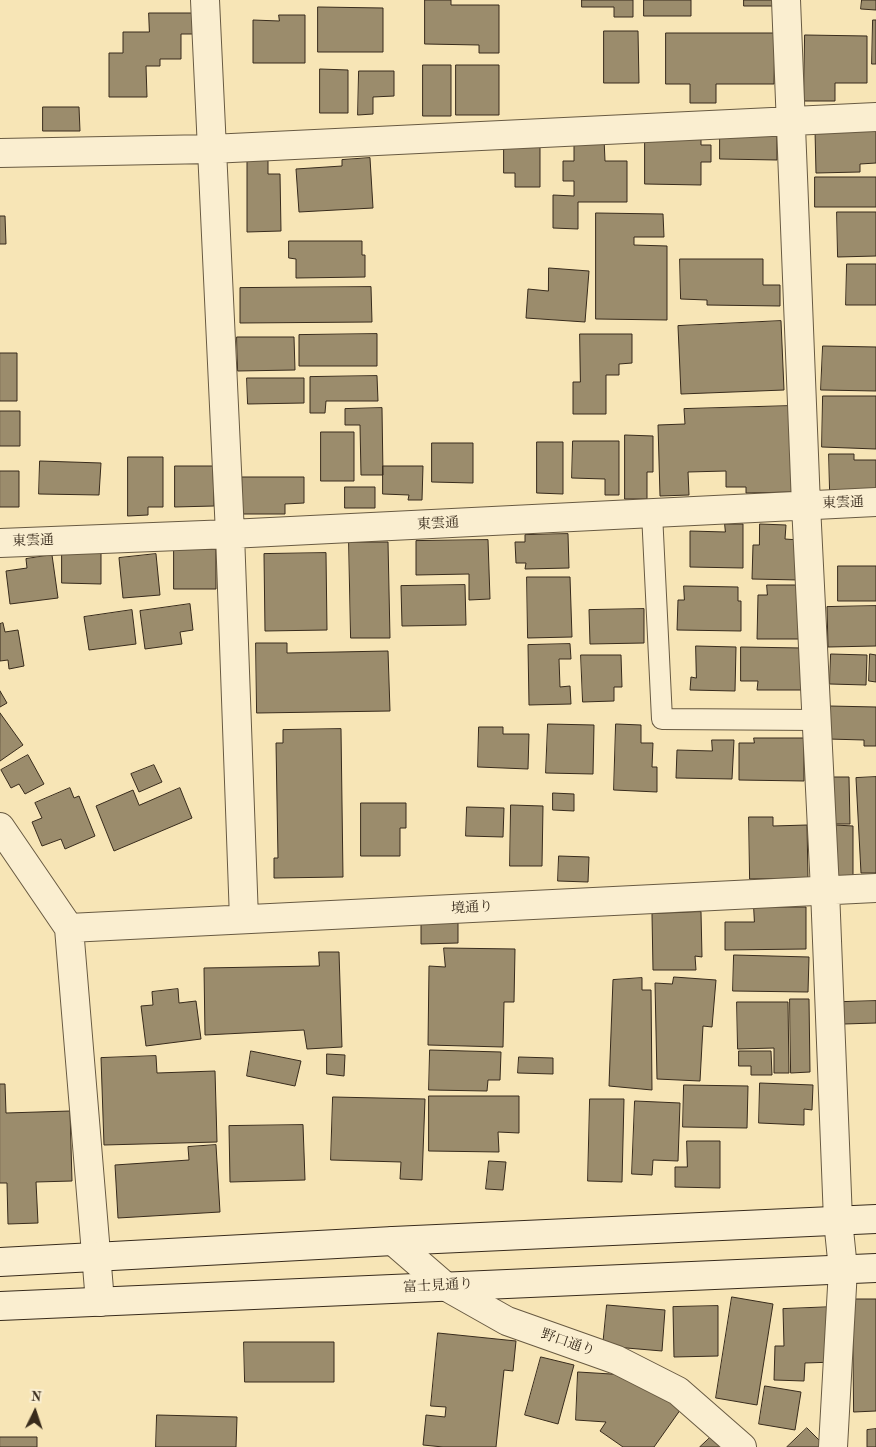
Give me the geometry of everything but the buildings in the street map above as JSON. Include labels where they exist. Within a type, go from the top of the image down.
[{"type":"street","points":[[205,0],[230,534],[244,919]]},
{"type":"street","points":[[786,0],[806,505],[825,890],[838,1220],[843,1269],[833,1447]]},
{"type":"street","points":[[0,153],[211,148],[876,118]]},
{"type":"street","name":"東雲通","points":[[0,542],[230,534],[876,502]]},
{"type":"street","points":[[0,827],[69,928],[100,1302]]},
{"type":"street","name":"境通り","points":[[69,928],[876,888]]},
{"type":"street","points":[[0,1262],[393,1241],[876,1219]]},
{"type":"street","name":"野口通り","points":[[393,1241],[444,1286],[506,1321],[617,1360],[678,1391],[742,1447]]},
{"type":"street","name":"富士見通り","points":[[0,1306],[876,1268]]},
{"type":"lane","points":[[652,513],[662,720],[817,720]]}]
